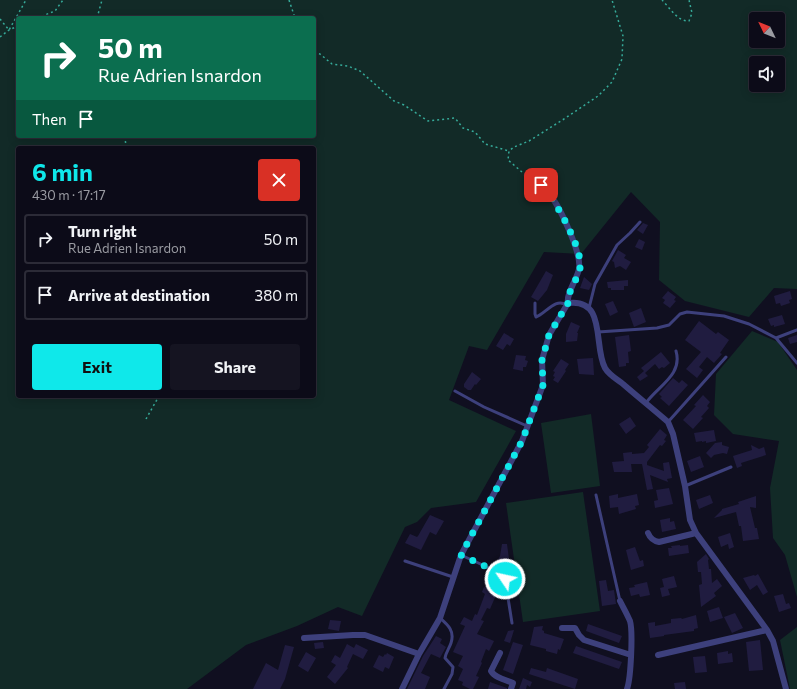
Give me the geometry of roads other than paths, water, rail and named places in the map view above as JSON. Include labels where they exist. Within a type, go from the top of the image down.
[{"type":"street","points":[[402,689],[419,654],[440,618],[452,577],[461,555],[522,441],[543,385],[542,360],[549,335],[567,304],[567,298],[580,267],[578,251],[572,235],[551,195],[541,185],[527,175]]},
{"type":"street","points":[[567,304],[581,303],[589,308],[593,314],[606,369],[668,422],[673,434],[685,486],[690,520],[696,534],[767,630],[773,641],[786,689]]},
{"type":"street","points":[[648,533],[650,538],[659,542],[696,534]]},
{"type":"street","points":[[620,601],[630,622],[631,655],[628,687]]},
{"type":"street","points":[[562,628],[575,628],[584,640],[631,655]]},
{"type":"street","points":[[658,655],[767,630]]},
{"type":"street","points":[[304,638],[365,635],[419,654]]},
{"type":"street","points":[[500,653],[492,673],[494,676],[513,683],[511,689]]},
{"type":"lane","points":[[589,308],[595,284],[617,245],[640,222]]},
{"type":"lane","points":[[535,304],[536,317],[559,302],[567,304]]},
{"type":"lane","points":[[598,332],[657,328],[669,325],[680,314],[687,312],[724,316],[749,324],[776,338],[797,363]]},
{"type":"lane","points":[[776,338],[797,330]]},
{"type":"lane","points":[[646,403],[675,372],[678,359],[676,351]]},
{"type":"lane","points":[[668,422],[726,357]]},
{"type":"lane","points":[[455,391],[484,407],[527,426]]},
{"type":"lane","points":[[685,486],[731,467]]},
{"type":"lane","points":[[596,495],[620,601]]},
{"type":"lane","points":[[461,555],[500,573],[505,579],[512,623]]},
{"type":"lane","points":[[406,561],[452,577]]},
{"type":"lane","points":[[440,618],[450,626],[452,632],[451,643],[445,658],[453,667],[452,674],[444,689]]}]
